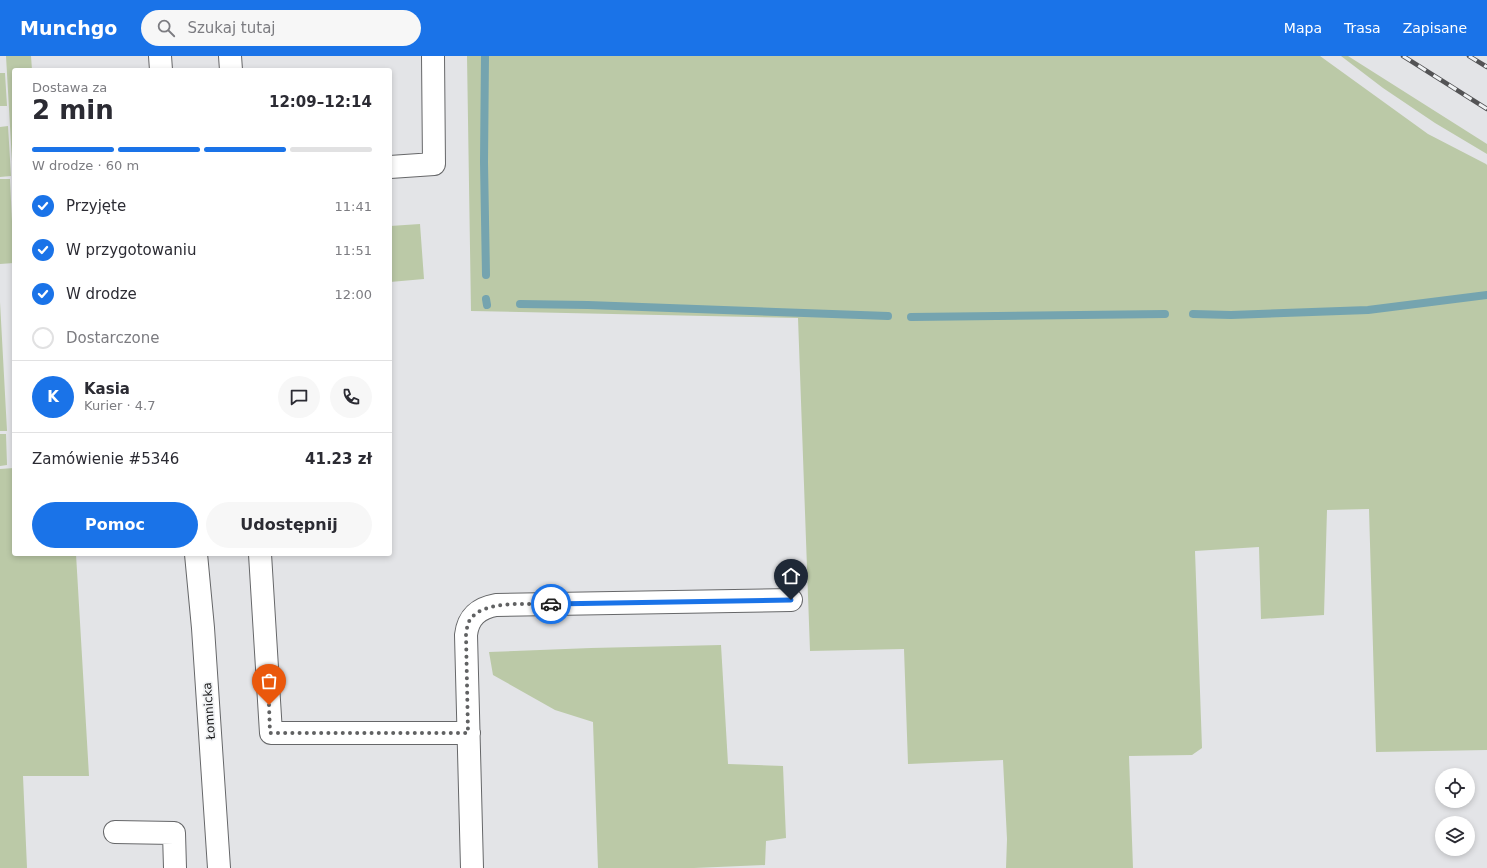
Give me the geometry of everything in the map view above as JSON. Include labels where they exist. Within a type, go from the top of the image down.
[{"type":"street","points":[[160,56],[160,68]]},
{"type":"street","points":[[230,56],[231,68]]},
{"type":"street","points":[[392,167],[434,164],[433,56]]},
{"type":"street","name":"Łomnicka","points":[[196,556],[203,628],[219,868]]},
{"type":"street","points":[[260,556],[270,733],[468,733]]},
{"type":"street","points":[[472,868],[466,635],[470,620],[479,612],[496,606],[791,600]]},
{"type":"street","points":[[114,832],[174,833],[174,868]]},
{"type":"green space","points":[[6,56],[31,56],[32,68],[12,68],[12,162]]},
{"type":"green space","points":[[467,56],[1320,56],[1428,134],[1486,164],[1487,750],[1376,752],[1369,509],[1327,510],[1324,615],[1261,619],[1259,547],[1195,551],[1202,748],[1192,755],[1129,756],[1133,868],[1006,868],[1007,839],[1003,760],[908,764],[904,649],[810,651],[798,318],[471,311]]},
{"type":"green space","points":[[1341,56],[1348,56],[1487,144],[1487,154],[1435,123],[1383,88]]},
{"type":"green space","points":[[0,73],[5,73],[7,106],[0,106]]},
{"type":"green space","points":[[8,126],[11,176],[0,177],[0,127]]},
{"type":"green space","points":[[0,179],[10,179],[12,263],[0,264]]},
{"type":"green space","points":[[420,224],[424,279],[392,282],[392,226]]},
{"type":"green space","points":[[0,302],[7,431],[0,431]]},
{"type":"green space","points":[[0,434],[6,434],[7,465],[0,466]]},
{"type":"green space","points":[[12,468],[12,556],[76,556],[89,776],[23,776],[27,868],[0,868],[0,469]]},
{"type":"green space","points":[[721,645],[728,764],[783,766],[786,838],[766,841],[765,865],[694,868],[598,868],[593,722],[555,710],[493,675],[489,652]]},
{"type":"waterway","points":[[485,56],[484,162],[486,275]]},
{"type":"waterway","points":[[1193,314],[1231,315],[1368,310],[1487,295]]},
{"type":"waterway","points":[[486,299],[487,305]]},
{"type":"waterway","points":[[520,304],[588,305],[888,316]]},
{"type":"waterway","points":[[911,317],[1165,314]]},
{"type":"railway","points":[[1403,56],[1487,109]]},
{"type":"railway","points":[[1469,56],[1487,67]]},
{"type":"way so far","points":[[269,705],[270,733],[468,733],[466,635],[470,620],[479,612],[492,606],[551,604]]},
{"type":"route","points":[[551,604],[791,600]]}]
